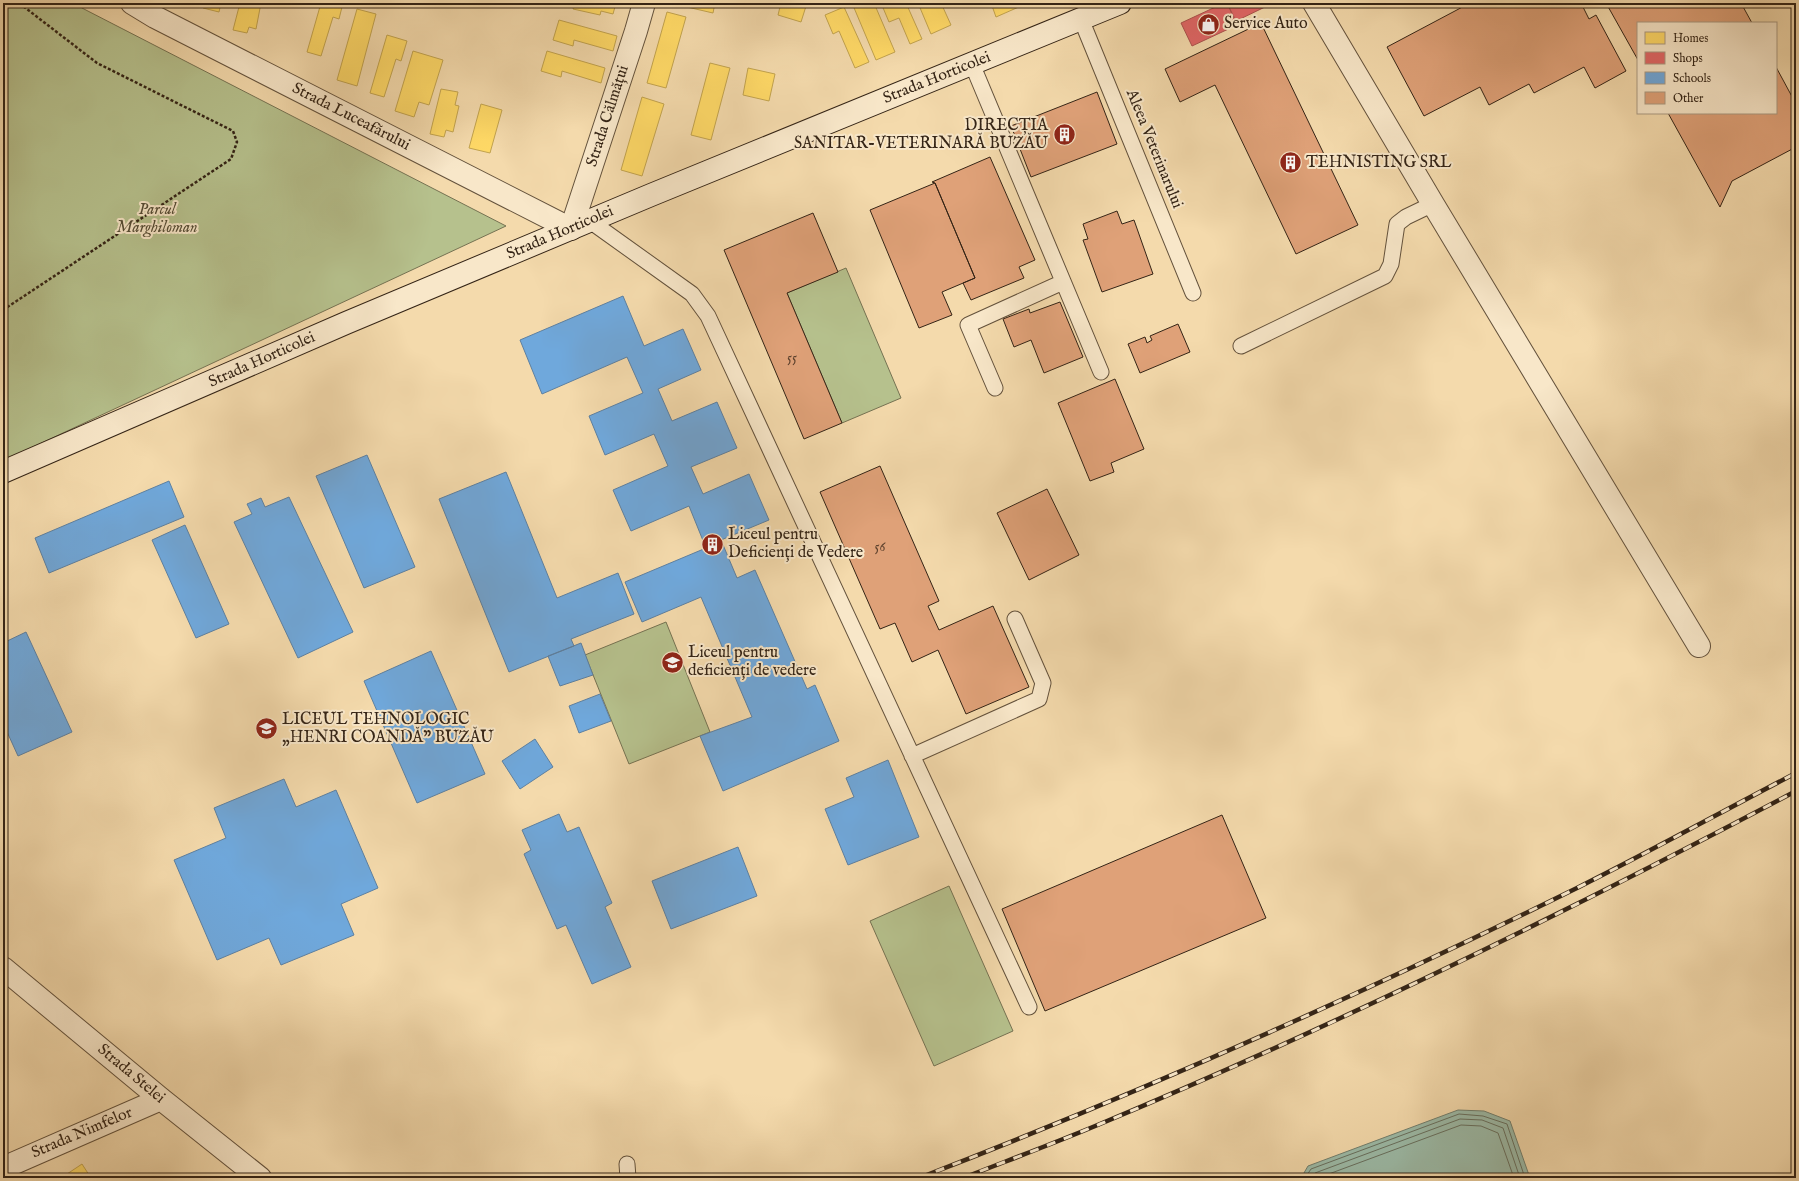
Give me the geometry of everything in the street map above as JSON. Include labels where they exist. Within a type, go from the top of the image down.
[{"type":"street","name":"Strada Luceafărului","points":[[132,3],[155,17],[580,225]]},
{"type":"street","name":"Strada Călmățui","points":[[580,225],[644,3]]},
{"type":"street","name":"Strada Horticolei","points":[[3,472],[346,323],[1120,3]]},
{"type":"street","points":[[1314,3],[1699,646]]},
{"type":"street","name":"Strada Stelei","points":[[3,968],[161,1099],[260,1178]]},
{"type":"street","name":"Strada Nimfelor","points":[[3,1168],[161,1099]]},
{"type":"lane","name":"Aleea Veterinarului","points":[[1081,19],[1193,293]]},
{"type":"lane","points":[[972,64],[1101,372]]},
{"type":"lane","points":[[1241,346],[1385,276],[1392,264],[1397,224],[1406,217],[1433,204]]},
{"type":"lane","points":[[580,225],[692,294],[708,316],[1029,1007]]},
{"type":"lane","points":[[995,388],[968,325],[1063,282]]},
{"type":"lane","points":[[912,756],[1039,699],[1043,683],[1015,619]]},
{"type":"path","points":[[3,310],[231,158],[237,142],[233,131],[97,62],[19,3]]},
{"type":"green space","name":"Parcul Marghiloman","points":[[3,3],[76,3],[82,8],[506,226],[3,461]]},
{"type":"green space","points":[[846,268],[901,398],[842,423],[787,293]]},
{"type":"green space","points":[[666,622],[710,732],[629,764],[585,655]]},
{"type":"green space","points":[[949,886],[1013,1031],[934,1066],[870,921]]},
{"type":"water","points":[[1458,1110],[1484,1111],[1510,1121],[1530,1178],[1301,1178],[1308,1166]]},
{"type":"building: Homes","points":[[204,3],[221,3],[219,12],[203,8]]},
{"type":"building: Homes","points":[[240,3],[261,3],[256,29],[249,27],[247,33],[233,30]]},
{"type":"building: Homes","points":[[321,3],[343,3],[339,19],[333,17],[321,56],[307,52]]},
{"type":"building: Homes","points":[[575,3],[616,3],[613,14],[601,11],[600,15],[573,9]]},
{"type":"building: Homes","points":[[688,3],[715,3],[713,13],[687,7]]},
{"type":"building: Homes","points":[[781,3],[807,3],[801,22],[778,15]]},
{"type":"building: Homes","points":[[852,3],[874,3],[895,52],[876,60]]},
{"type":"building: Homes","points":[[881,3],[906,3],[922,39],[910,44],[899,18],[889,22]]},
{"type":"building: Homes","points":[[918,3],[941,3],[951,25],[931,34]]},
{"type":"building: Homes","points":[[991,3],[1020,3],[1021,6],[996,17]]},
{"type":"building: Homes","points":[[844,7],[869,62],[855,68],[839,31],[833,34],[825,15]]},
{"type":"building: Homes","points":[[357,9],[376,14],[357,86],[337,80]]},
{"type":"building: Homes","points":[[667,12],[686,17],[666,88],[647,83]]},
{"type":"building: Homes","points":[[559,20],[617,36],[613,51],[574,40],[573,46],[553,40]]},
{"type":"building: Homes","points":[[387,35],[407,41],[401,61],[396,59],[384,97],[370,93]]},
{"type":"building: Homes","points":[[413,51],[443,60],[429,105],[419,102],[414,117],[395,111]]},
{"type":"building: Homes","points":[[547,51],[605,68],[601,83],[562,71],[561,77],[541,71]]},
{"type":"building: Homes","points":[[710,63],[730,68],[711,140],[691,135]]},
{"type":"building: Homes","points":[[748,68],[775,74],[769,101],[743,95]]},
{"type":"building: Homes","points":[[441,89],[458,92],[455,105],[459,106],[453,132],[446,130],[444,137],[430,134]]},
{"type":"building: Homes","points":[[642,97],[664,104],[642,176],[621,170]]},
{"type":"building: Homes","points":[[481,104],[502,110],[490,153],[469,148]]},
{"type":"building: Homes","points":[[82,1164],[91,1178],[70,1178],[67,1174]]},
{"type":"building: Shops","name":"Service Auto","points":[[1227,3],[1237,25],[1192,46],[1181,23]]},
{"type":"building: Shops","points":[[1227,3],[1265,3],[1267,6],[1236,21]]},
{"type":"building: Schools","name":"Liceul pentru Deficienți de Vedere","points":[[623,296],[644,346],[683,329],[701,370],[658,389],[672,421],[717,402],[737,448],[691,467],[703,494],[749,474],[769,520],[721,540],[737,578],[755,570],[807,689],[815,685],[839,741],[723,791],[700,736],[752,717],[701,597],[642,622],[625,582],[706,548],[689,506],[631,531],[613,490],[668,466],[654,434],[605,455],[589,416],[643,393],[627,357],[542,394],[520,340]]},
{"type":"building: Schools","points":[[367,455],[415,567],[364,588],[316,476]]},
{"type":"building: Schools","points":[[506,472],[557,598],[618,573],[634,614],[571,639],[574,646],[509,672],[439,499]]},
{"type":"building: Schools","points":[[169,481],[184,517],[49,573],[35,538]]},
{"type":"building: Schools","points":[[289,497],[353,632],[298,658],[234,522],[252,514],[247,504],[261,498],[265,507]]},
{"type":"building: Schools","points":[[185,525],[229,624],[196,638],[152,540]]},
{"type":"building: Schools","points":[[26,632],[72,732],[18,756],[3,723],[3,643]]},
{"type":"building: Schools","points":[[581,643],[593,675],[560,686],[548,656]]},
{"type":"building: Schools","points":[[431,651],[485,774],[417,803],[364,681]]},
{"type":"building: Schools","points":[[600,694],[611,721],[579,733],[569,706]]},
{"type":"building: Schools","points":[[535,739],[553,767],[520,789],[502,761]]},
{"type":"building: Schools","points":[[888,760],[919,837],[848,865],[825,809],[854,797],[846,778]]},
{"type":"building: Schools","points":[[284,779],[296,807],[336,790],[378,888],[341,904],[354,935],[281,965],[269,938],[217,960],[174,860],[226,838],[214,808]]},
{"type":"building: Schools","points":[[559,814],[567,832],[579,827],[612,903],[605,907],[631,967],[592,984],[566,925],[557,929],[524,854],[531,850],[522,830]]},
{"type":"building: Schools","points":[[738,847],[757,896],[671,929],[652,881]]},
{"type":"building: Other","points":[[1470,3],[1581,3],[1589,19],[1596,15],[1626,71],[1595,88],[1584,67],[1534,93],[1529,84],[1489,105],[1480,87],[1424,116],[1387,47]]},
{"type":"building: Other","points":[[1606,3],[1741,3],[1751,22],[1637,22],[1637,58]]},
{"type":"building: Other","name":"TEHNISTING SRL","points":[[1261,23],[1358,225],[1296,254],[1215,85],[1180,102],[1165,69]]},
{"type":"building: Other","points":[[1777,69],[1796,104],[1796,147],[1732,181],[1720,207],[1669,114],[1777,114]]},
{"type":"building: Other","name":"DIRECŢIA SANITAR-VETERINARĂ BUZĂU","points":[[1097,92],[1117,144],[1031,177],[1011,126]]},
{"type":"building: Other","points":[[990,157],[1035,260],[1019,267],[1024,278],[971,300],[963,283],[975,278],[935,183],[932,182]]},
{"type":"building: Other","points":[[935,183],[975,278],[942,292],[952,315],[919,328],[870,210]]},
{"type":"building: Other","points":[[1117,211],[1122,224],[1134,220],[1153,274],[1102,292],[1083,240],[1088,239],[1083,224]]},
{"type":"building: Other","points":[[813,213],[838,272],[787,293],[842,423],[804,439],[724,250]]},
{"type":"building: Other","points":[[1060,302],[1083,357],[1044,373],[1031,340],[1014,347],[1003,319],[1029,309],[1030,313]]},
{"type":"building: Other","points":[[1178,324],[1190,352],[1140,373],[1128,344],[1145,337],[1147,343],[1152,340],[1150,336]]},
{"type":"building: Other","points":[[1115,379],[1144,449],[1111,463],[1114,472],[1090,481],[1058,403]]},
{"type":"building: Other","points":[[880,466],[939,601],[928,606],[939,630],[993,606],[1029,687],[966,714],[938,650],[912,662],[895,623],[880,629],[820,492]]},
{"type":"building: Other","points":[[1047,489],[1079,555],[1029,580],[997,513]]},
{"type":"building: Other","points":[[1222,815],[1266,918],[1045,1011],[1002,909]]},
{"type":"railway","points":[[919,1178],[1086,1111],[1333,1004],[1577,888],[1796,773]]},
{"type":"railway","points":[[963,1178],[1049,1145],[1189,1086],[1365,1007],[1625,880],[1796,791]]},
{"type":"place","name":"Service Auto","points":[[1209,24]]},
{"type":"place","name":"DIRECŢIA SANITAR-VETERINARĂ BUZĂU","points":[[1064,135]]},
{"type":"place","name":"TEHNISTING SRL","points":[[1290,163]]},
{"type":"place","name":"Liceul pentru Deficienți de Vedere","points":[[713,544]]},
{"type":"place","name":"Liceul pentru deficienți de vedere","points":[[672,662]]},
{"type":"place","name":"LICEUL TEHNOLOGIC „HENRI COANDĂ” BUZĂU","points":[[267,729]]}]
